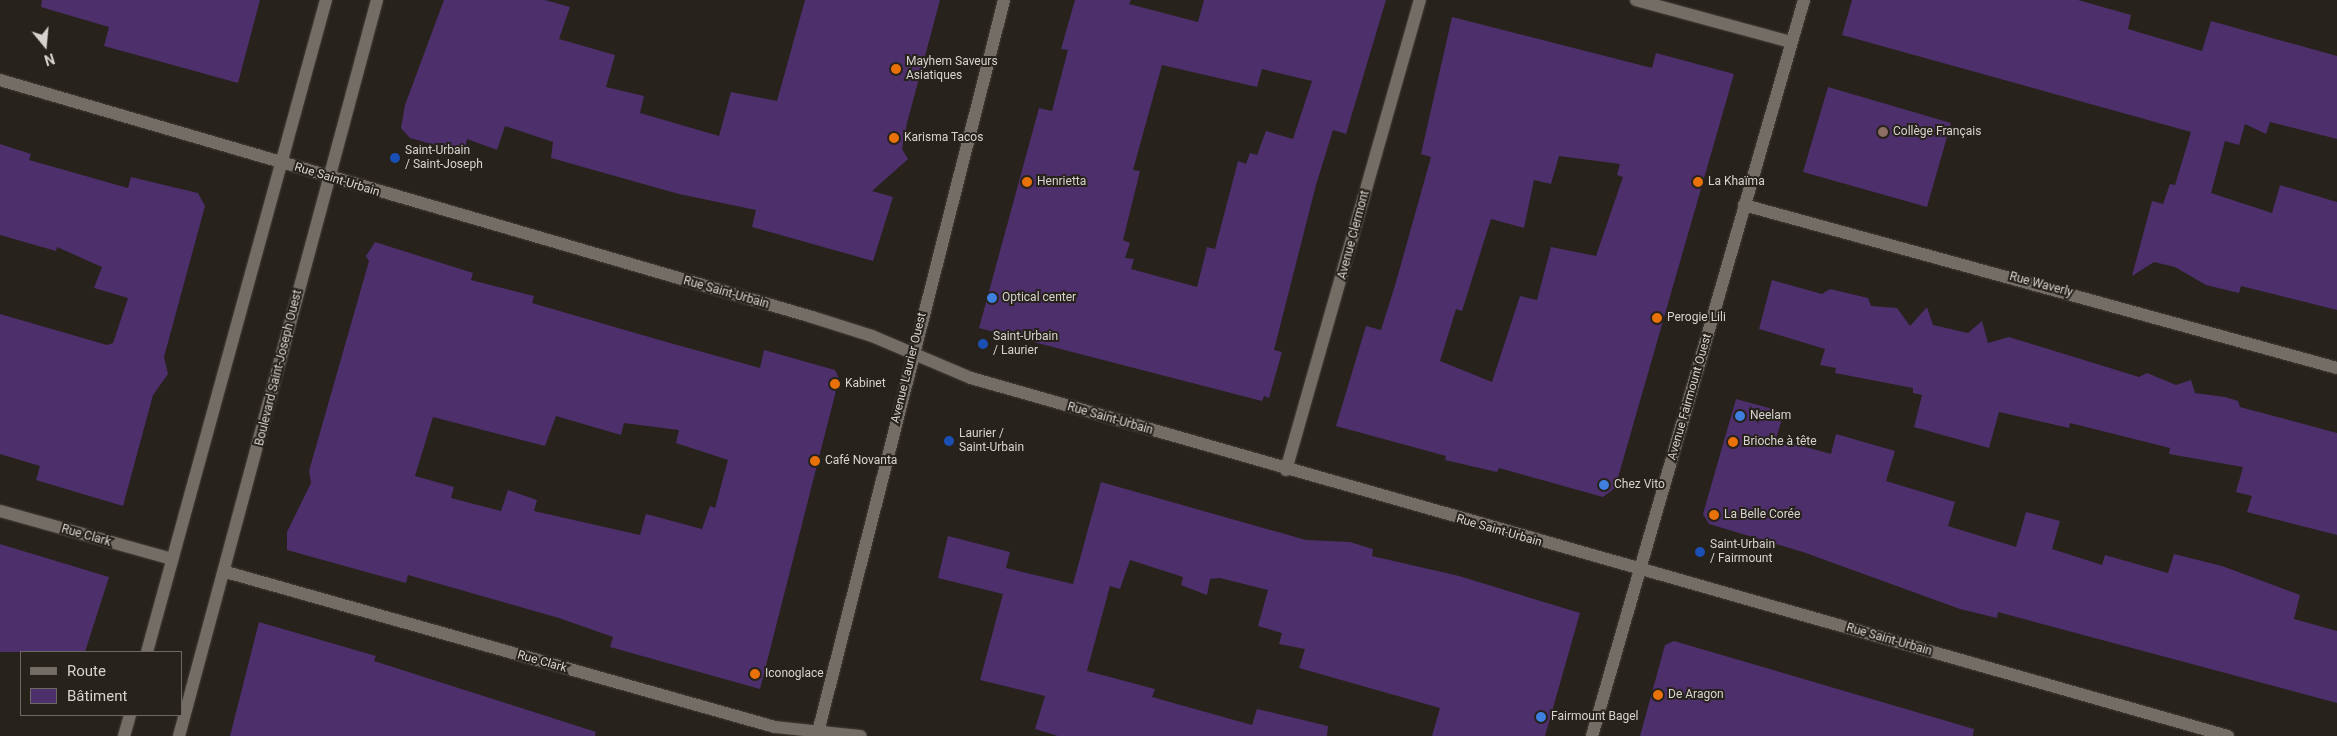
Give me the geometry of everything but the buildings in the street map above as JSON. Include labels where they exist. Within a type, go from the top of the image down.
[{"type":"main road","points":[[147,651],[326,0]]},
{"type":"main road","name":"Boulevard Saint-Joseph Ouest","points":[[179,736],[226,572],[328,178],[377,0]]},
{"type":"main road","name":"Avenue Laurier Ouest","points":[[818,733],[912,353],[1004,0]]},
{"type":"main road","name":"Avenue Clermont","points":[[1286,470],[1420,0]]},
{"type":"main road","points":[[1636,0],[1791,42]]},
{"type":"main road","name":"Avenue Fairmount Ouest","points":[[1592,736],[1804,0]]},
{"type":"main road","name":"Rue Saint-Urbain","points":[[0,80],[328,178],[812,317],[912,353],[971,378],[1640,571],[2228,736]]},
{"type":"main road","name":"Rue Waverly","points":[[1744,206],[2337,368]]},
{"type":"main road","name":"Rue Clark","points":[[0,511],[172,559]]},
{"type":"main road","name":"Rue Clark","points":[[226,572],[775,727],[861,736]]},
{"type":"main road","points":[[124,736],[130,716]]},
{"type":"place","name":"Mayhem Saveurs Asiatiques","points":[[896,69]]},
{"type":"place","name":"Collège Français","points":[[1883,132]]},
{"type":"place","name":"Karisma Tacos","points":[[894,138]]},
{"type":"place","name":"Saint-Urbain / Saint-Joseph","points":[[395,158]]},
{"type":"place","name":"Henrietta","points":[[1027,182]]},
{"type":"place","name":"La Khaïma","points":[[1698,182]]},
{"type":"place","name":"Optical center","points":[[992,298]]},
{"type":"place","name":"Perogie Lili","points":[[1657,318]]},
{"type":"place","name":"Saint-Urbain / Laurier","points":[[983,344]]},
{"type":"place","name":"Kabinet","points":[[835,384]]},
{"type":"place","name":"Neelam","points":[[1740,416]]},
{"type":"place","name":"Laurier / Saint-Urbain","points":[[949,441]]},
{"type":"place","name":"Brioche à tête","points":[[1733,442]]},
{"type":"place","name":"Café Novanta","points":[[815,461]]},
{"type":"place","name":"Chez Vito","points":[[1604,485]]},
{"type":"place","name":"La Belle Corée","points":[[1714,515]]},
{"type":"place","name":"Saint-Urbain / Fairmount","points":[[1700,552]]},
{"type":"place","name":"Iconoglace","points":[[755,674]]},
{"type":"place","name":"De Aragon","points":[[1658,695]]},
{"type":"place","name":"Fairmount Bagel","points":[[1541,717]]}]
